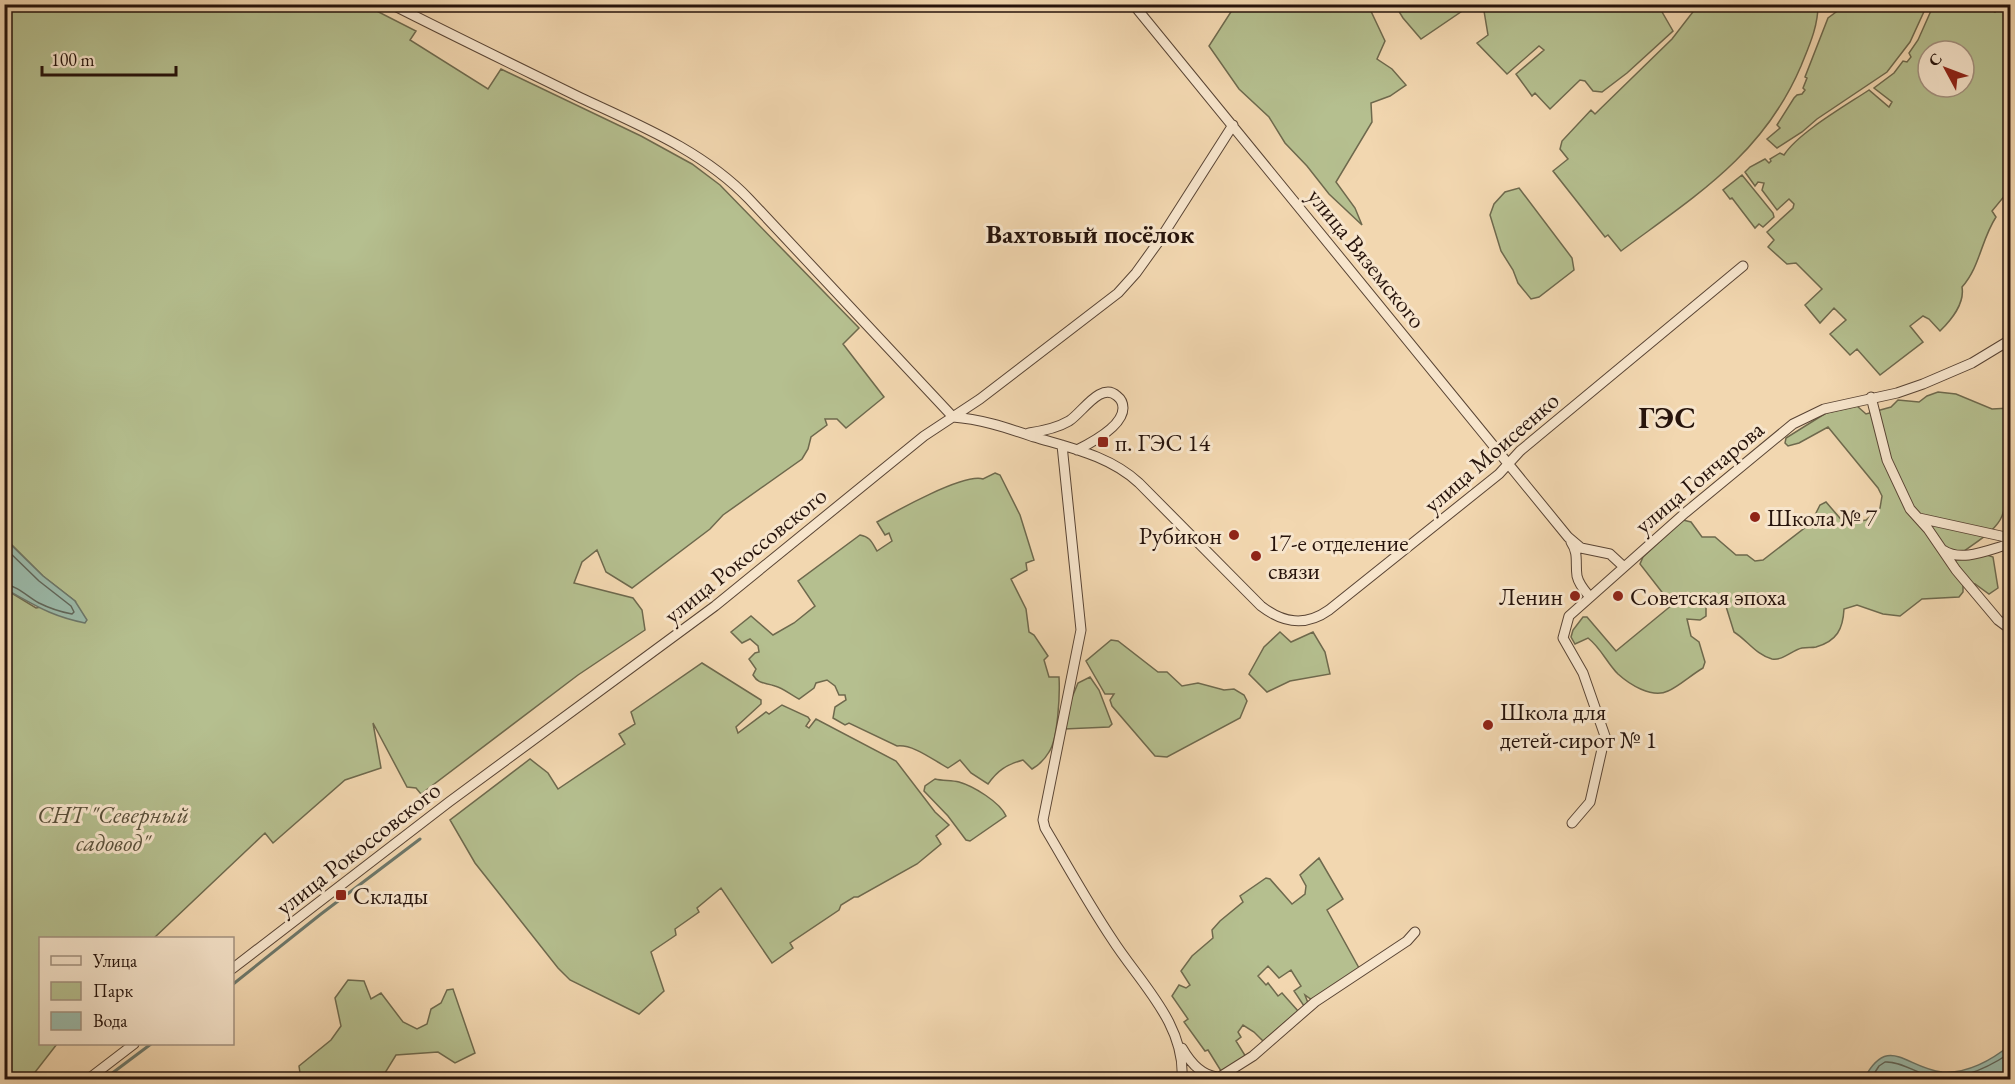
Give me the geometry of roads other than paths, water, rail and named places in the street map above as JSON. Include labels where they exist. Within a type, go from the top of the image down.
[{"type":"street","points":[[391,4],[642,127],[719,170],[737,186],[953,417]]},
{"type":"street","name":"улица Вяземского","points":[[1133,4],[1568,537]]},
{"type":"street","name":"улица Рокоссовского","points":[[234,967],[458,796],[715,606],[906,450],[980,399],[1072,330],[1125,286],[1174,219],[1233,125]]},
{"type":"street","name":"улица Моисеенко","points":[[953,417],[973,419],[1025,434],[1112,463],[1133,477],[1261,606],[1282,619],[1294,622],[1314,619],[1329,610],[1461,506],[1499,474],[1520,451],[1743,266]]},
{"type":"street","name":"улица Гончарова","points":[[1572,823],[1590,802],[1605,736],[1582,673],[1563,638],[1569,616],[1694,506],[1793,424],[1824,409],[1897,393],[1923,384],[1972,363],[2010,340]]},
{"type":"street","points":[[1025,434],[1067,422],[1100,393],[1109,392],[1117,395],[1123,408],[1117,422],[1092,442],[1077,450]]},
{"type":"street","points":[[1871,398],[1887,460],[1907,503],[1998,620],[2010,629]]},
{"type":"street","points":[[1062,445],[1081,630],[1042,820],[1113,941],[1172,1026],[1191,1062],[1203,1073],[1217,1078],[1253,1056],[1315,1002],[1407,941],[1415,932]]},
{"type":"street","points":[[1918,517],[2010,538]]},
{"type":"street","points":[[1568,537],[1581,548],[1610,554],[1624,567]]},
{"type":"street","points":[[1568,537],[1576,553],[1580,583],[1590,597]]},
{"type":"street","points":[[1941,549],[1960,556],[2010,544]]},
{"type":"street","points":[[1577,568],[1584,556],[1596,551]]},
{"type":"street","points":[[87,1080],[133,1045]]},
{"type":"street","points":[[1180,1045],[1182,1080]]},
{"type":"water","points":[[4,538],[43,576],[75,601],[87,620],[85,623],[52,613],[5,589]]},
{"type":"water","points":[[2010,1045],[2010,1079],[1864,1079],[1873,1065],[1881,1058],[1898,1057],[1942,1072],[1961,1071],[1979,1065]]},
{"type":"waterway","points":[[234,983],[420,839]]},
{"type":"waterway","points":[[103,1080],[150,1045]]},
{"type":"place","name":"п. ГЭС 14","points":[[1103,442]]},
{"type":"place","name":"Школа № 7","points":[[1755,517]]},
{"type":"place","name":"Рубикон","points":[[1234,535]]},
{"type":"place","name":"17-е отделение связи","points":[[1256,556]]},
{"type":"place","name":"Ленин","points":[[1575,596]]},
{"type":"place","name":"Советская эпоха","points":[[1618,596]]},
{"type":"place","name":"Школа для детей-сирот № 1","points":[[1488,725]]},
{"type":"place","name":"Склады","points":[[341,895]]},
{"type":"district","name":"Вахтовый посёлок","points":[[1090,234]]},
{"type":"district","name":"ГЭС","points":[[1667,417]]},
{"type":"park label","name":"СНТ \"Северный садовод\"","points":[[113,828]]}]
